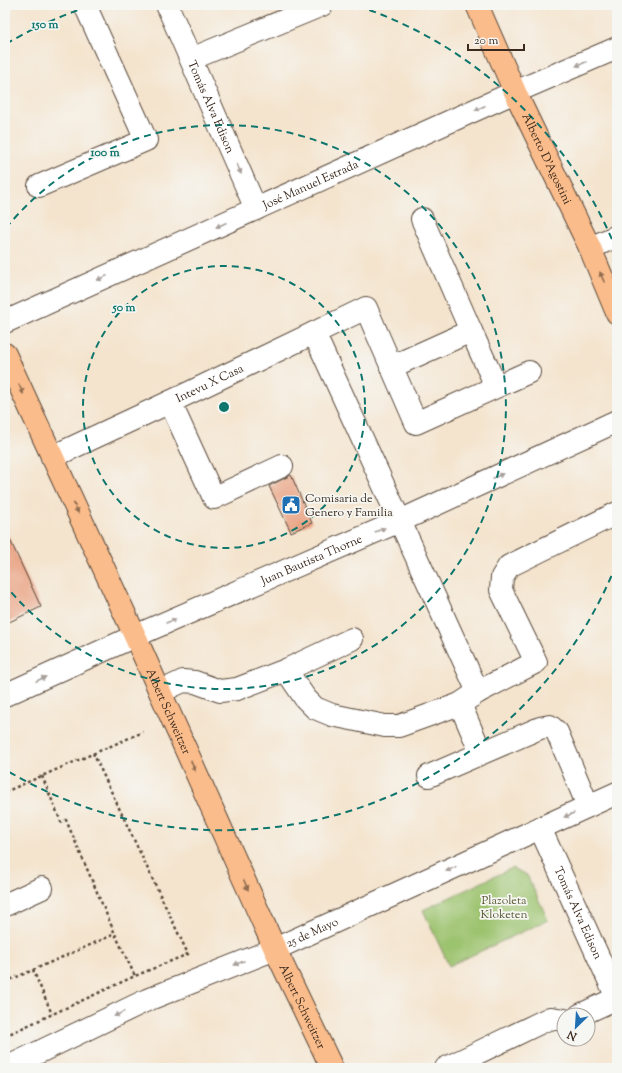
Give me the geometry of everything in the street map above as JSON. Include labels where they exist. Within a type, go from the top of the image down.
[{"type":"main road","name":"Alberto D'Agostini","points":[[477,5],[515,92],[590,248],[617,313]]},
{"type":"main road","name":"Albert Schweitzer","points":[[5,354],[135,636],[275,949],[332,1068]]},
{"type":"street","points":[[40,186],[146,140],[85,5]]},
{"type":"street","name":"Tomás Alva Edison","points":[[167,5],[256,209]]},
{"type":"street","points":[[191,59],[322,5]]},
{"type":"street","name":"José Manuel Estrada","points":[[5,322],[515,92],[617,48]]},
{"type":"street","points":[[422,219],[496,386]]},
{"type":"street","points":[[590,248],[617,236]]},
{"type":"street","name":"Intevu X Casa","points":[[52,457],[366,308],[391,367]]},
{"type":"street","points":[[471,330],[391,367],[416,423],[529,372]]},
{"type":"street","points":[[314,333],[478,692]]},
{"type":"street","points":[[170,402],[214,498],[282,466]]},
{"type":"street","name":"Juan Bautista Thorne","points":[[5,695],[135,636],[400,521],[617,421]]},
{"type":"street","points":[[286,670],[305,698],[315,708],[332,715],[385,726],[399,726],[460,704],[478,692],[536,662],[501,590],[502,577],[509,566],[617,513]]},
{"type":"street","points":[[160,692],[183,681],[195,682],[220,691],[238,689],[286,670],[352,639]]},
{"type":"street","points":[[460,704],[481,753]]},
{"type":"street","points":[[429,776],[540,728],[550,726],[557,732],[588,806]]},
{"type":"street","name":"25 de Mayo","points":[[19,1065],[147,1000],[275,949],[617,793]]},
{"type":"street","name":"Tomás Alva Edison","points":[[540,828],[616,992]]},
{"type":"street","points":[[5,905],[42,888]]},
{"type":"street","points":[[593,1007],[616,992]]},
{"type":"street","points":[[446,1068],[550,1018],[556,1019]]},
{"type":"path","points":[[5,792],[143,732]]},
{"type":"path","points":[[5,1036],[135,976],[188,954],[94,753]]},
{"type":"path","points":[[42,776],[61,822],[66,820],[115,934],[135,976]]},
{"type":"path","points":[[5,982],[115,934]]},
{"type":"path","points":[[33,970],[52,1014]]},
{"type":"green space","name":"Plazoleta Kloketen","points":[[512,868],[527,875],[548,920],[449,966],[423,910]]},
{"type":"building","name":"Comisaria de Genero y Familia","points":[[291,475],[312,523],[291,532],[269,486]]},
{"type":"building","points":[[5,529],[41,607],[5,624]]},
{"type":"place","name":"Comisaria de Genero y Familia","points":[[291,505]]}]
